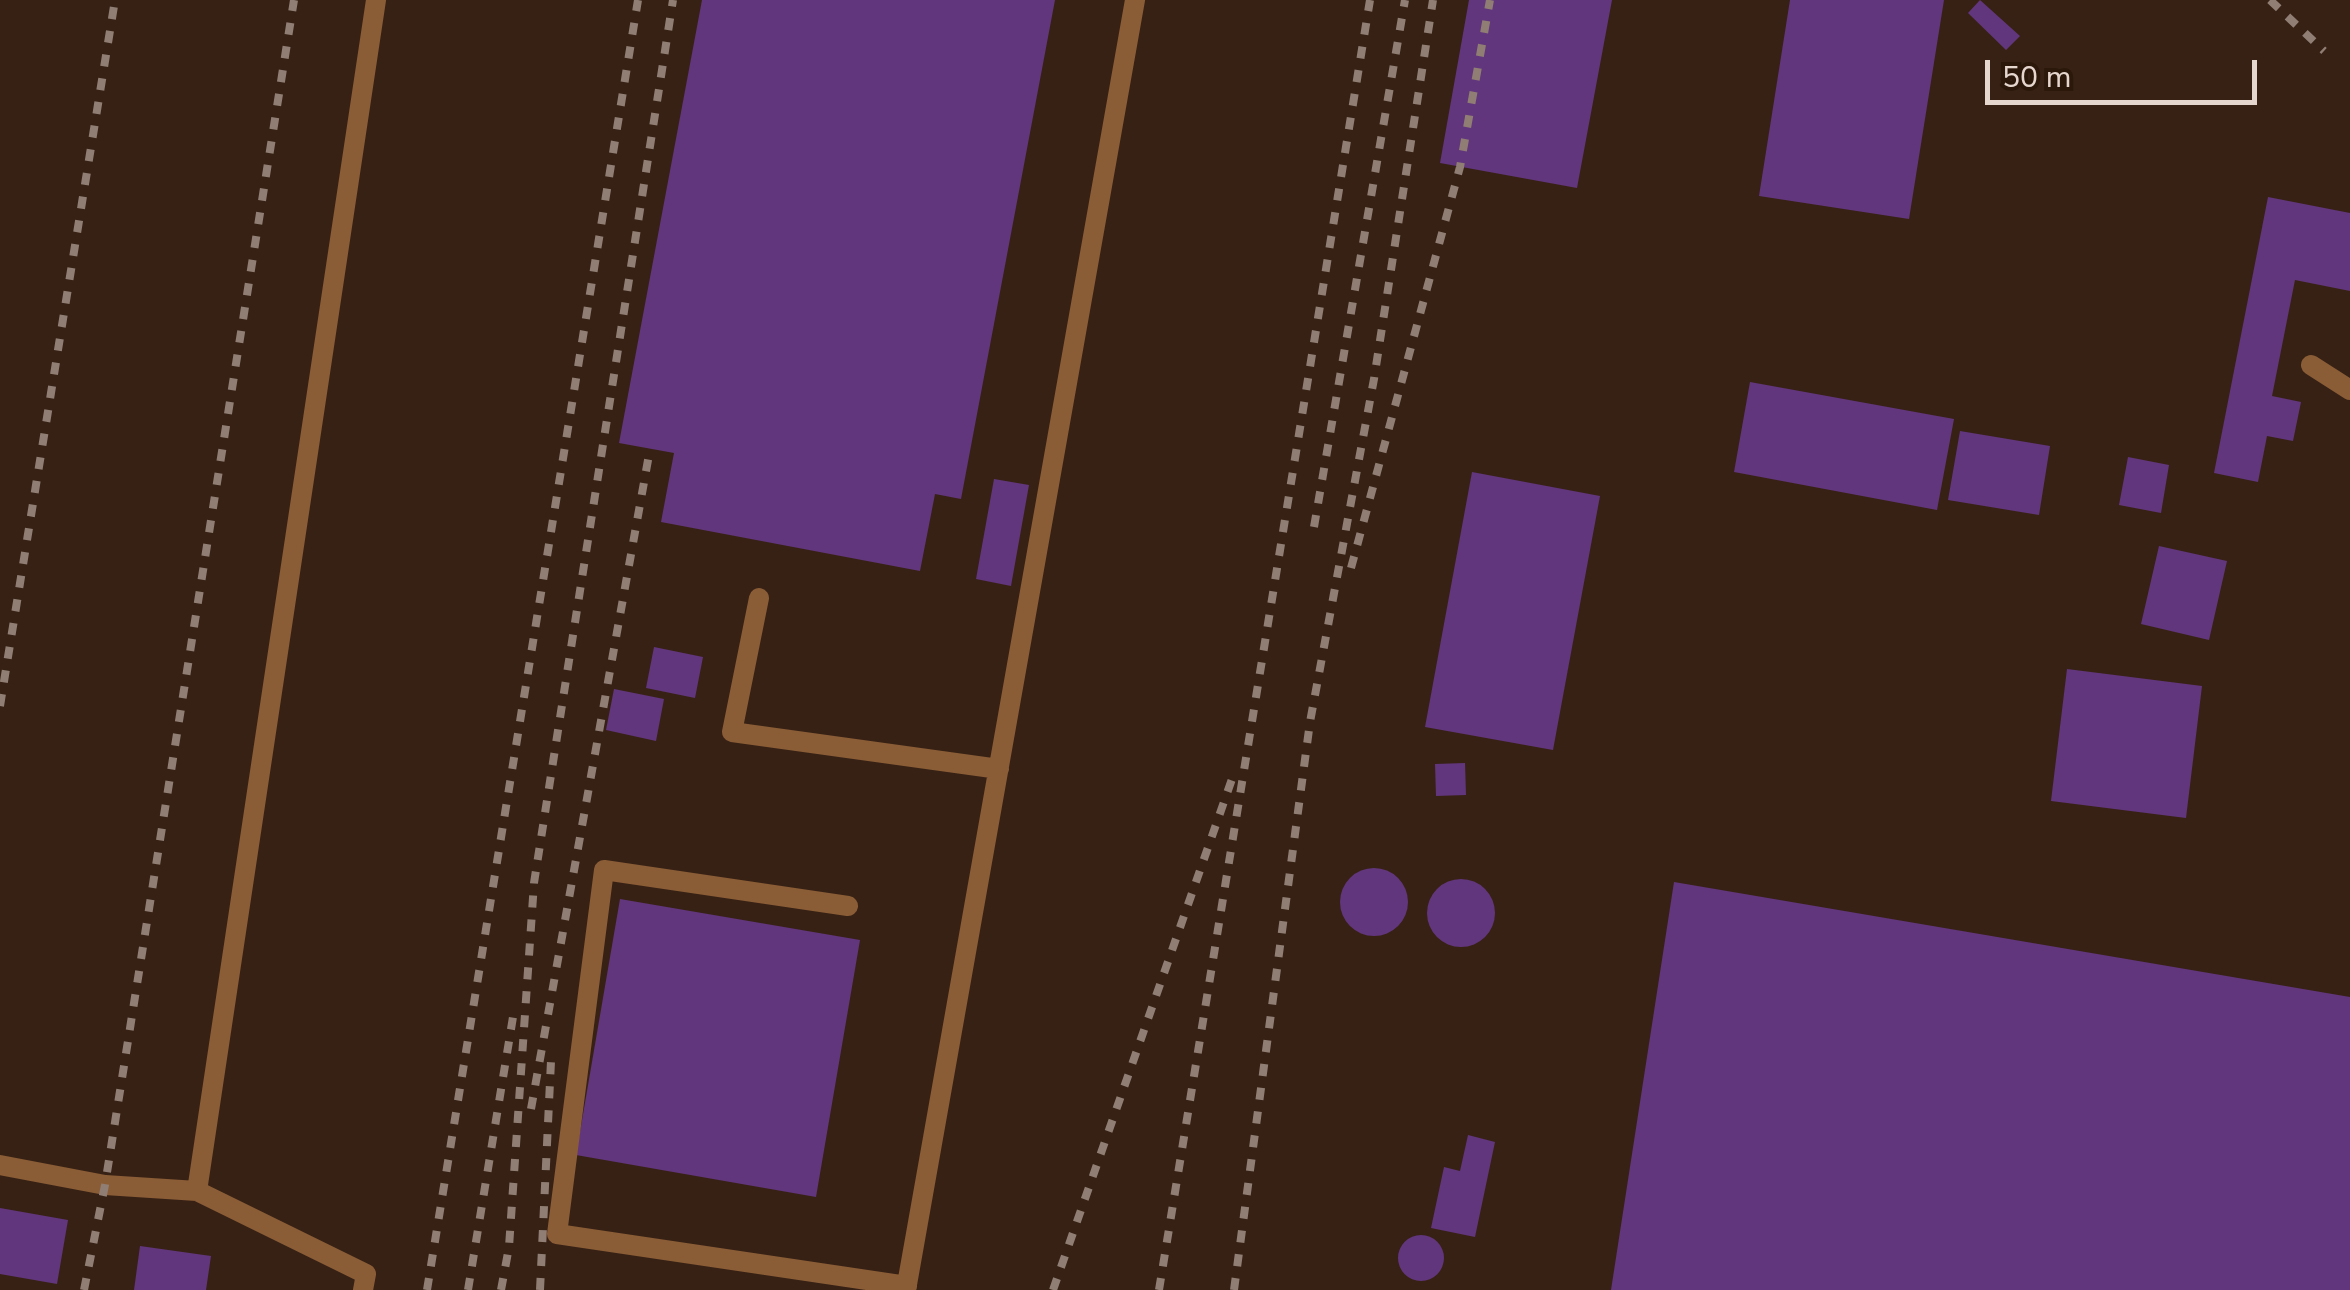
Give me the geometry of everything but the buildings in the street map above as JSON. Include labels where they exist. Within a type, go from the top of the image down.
[{"type":"lane","points":[[197,1190],[376,0]]},
{"type":"lane","points":[[848,906],[604,870],[557,1234],[906,1288],[1135,0]]},
{"type":"lane","points":[[2311,365],[2350,390]]},
{"type":"lane","points":[[759,598],[732,732],[999,768]]},
{"type":"lane","points":[[0,1164],[105,1185],[197,1190],[366,1274],[363,1290]]},
{"type":"railway","points":[[0,706],[115,0]]},
{"type":"railway","points":[[84,1290],[105,1185],[294,0]]},
{"type":"railway","points":[[427,1290],[638,0]]},
{"type":"railway","points":[[501,1290],[509,1247],[534,883],[673,0]]},
{"type":"railway","points":[[1159,1290],[1370,0]]},
{"type":"railway","points":[[1314,527],[1405,0]]},
{"type":"railway","points":[[1234,1290],[1310,722],[1374,379],[1433,0]]},
{"type":"railway","points":[[1351,568],[1460,167],[1490,0]]},
{"type":"railway","points":[[2270,0],[2324,51]]},
{"type":"railway","points":[[531,1109],[650,449]]},
{"type":"railway","points":[[1053,1290],[1232,779]]},
{"type":"railway","points":[[468,1290],[513,1017]]},
{"type":"railway","points":[[540,1290],[551,1061]]}]
